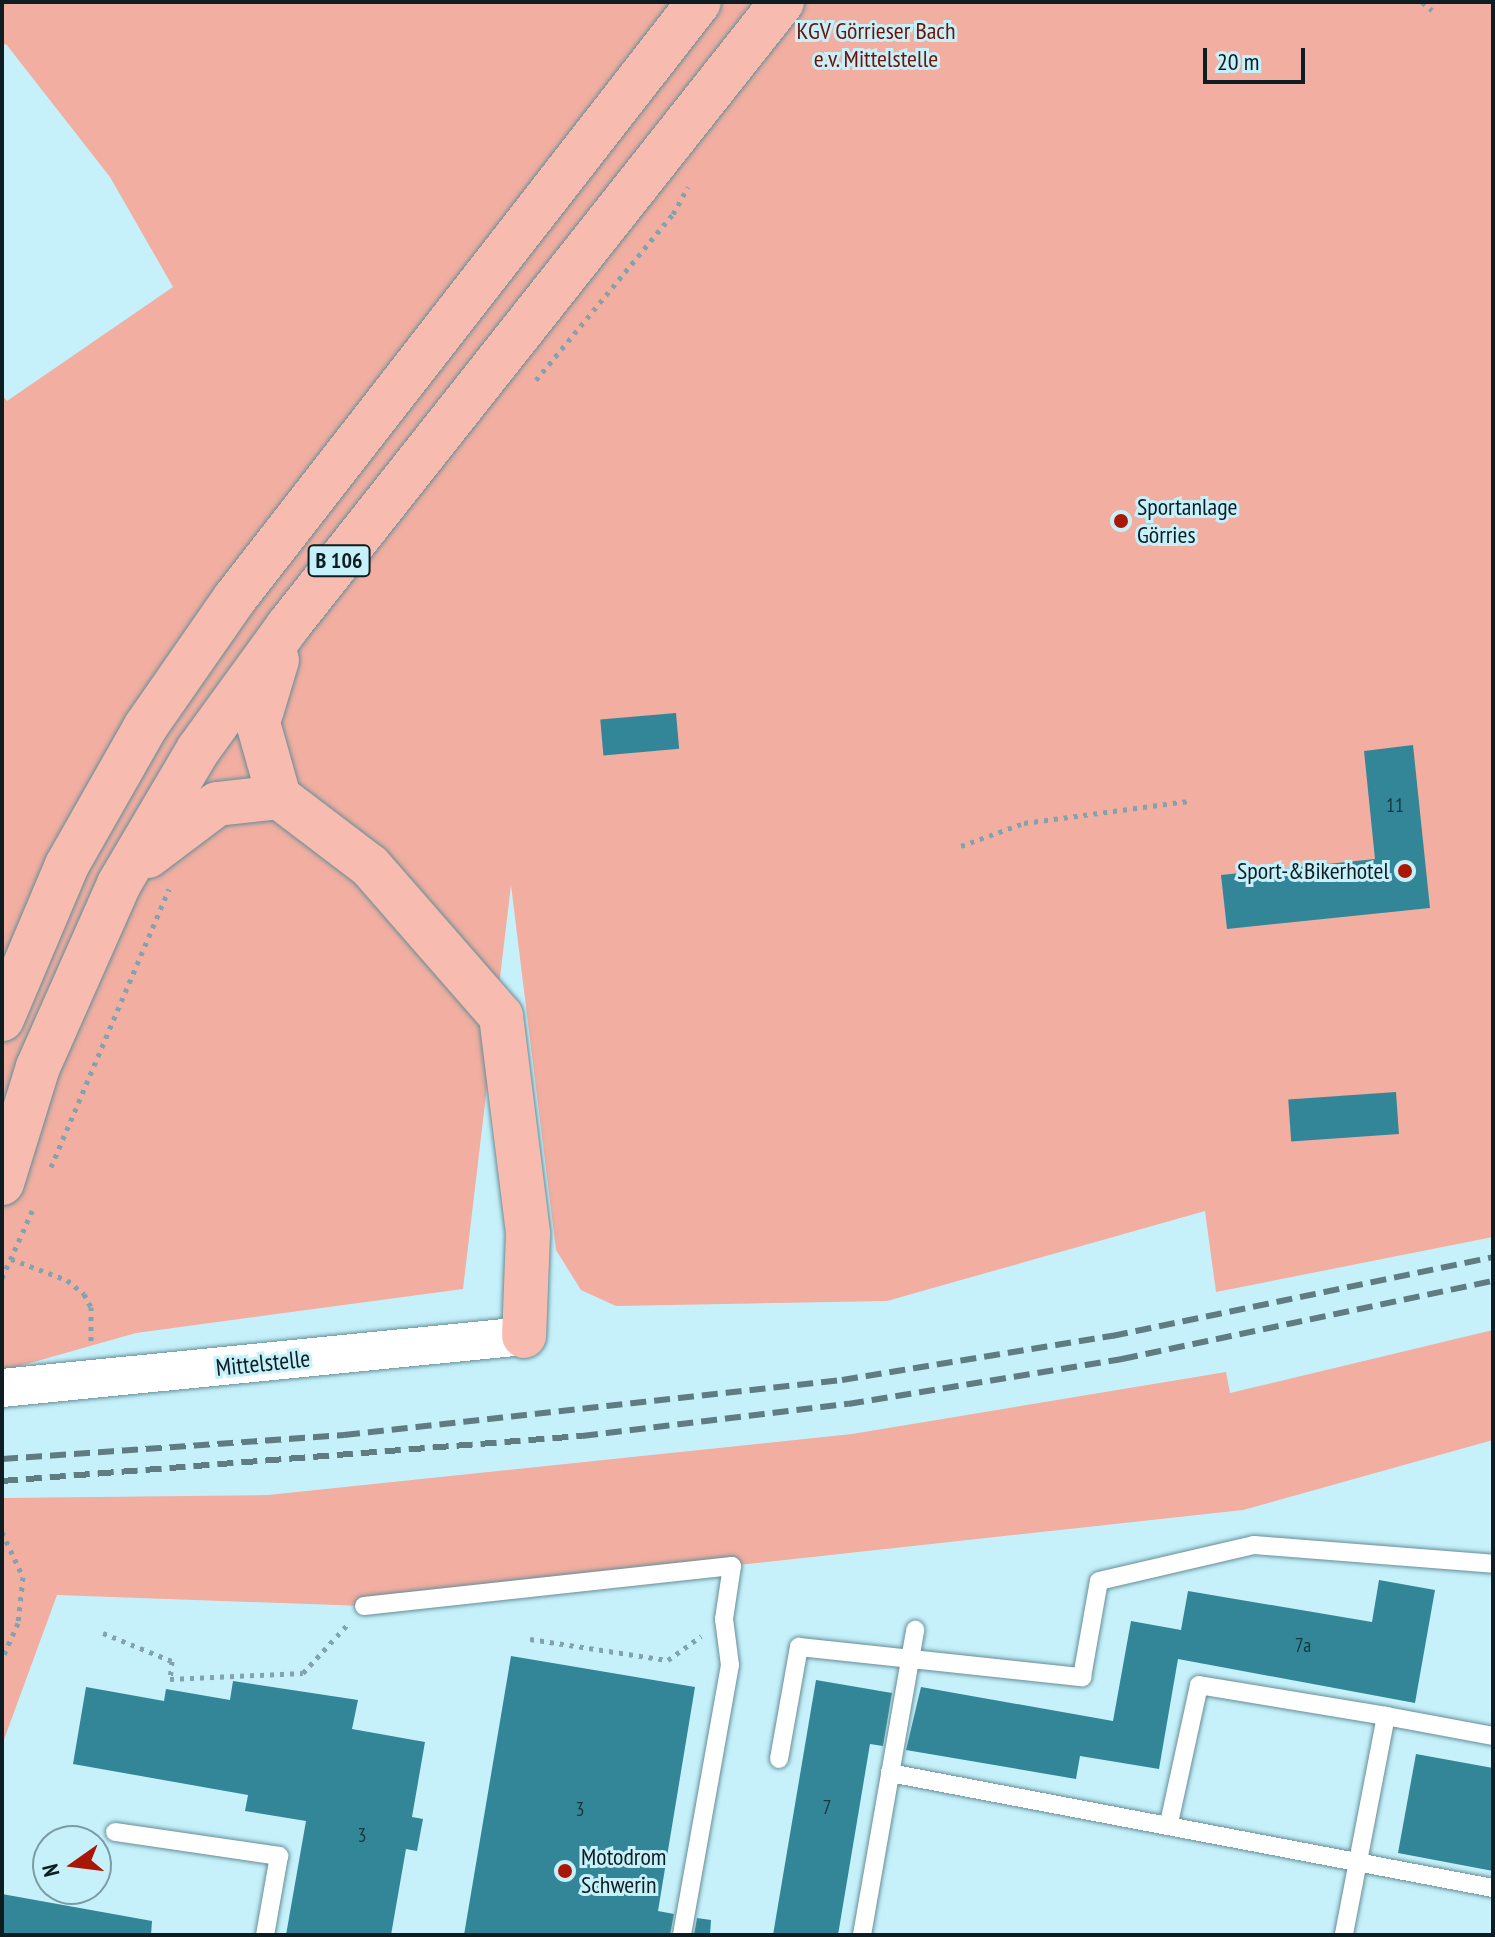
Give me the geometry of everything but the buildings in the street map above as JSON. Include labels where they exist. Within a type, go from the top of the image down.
[{"type":"highway","name":"B 106","points":[[2,1019],[67,865],[146,726],[235,598],[699,2]]},
{"type":"highway","name":"B 106","points":[[18,1194],[38,1067],[119,884],[198,750],[288,626],[782,2]]},
{"type":"highway","points":[[288,626],[258,723],[279,797],[370,866],[501,1016],[528,1234],[524,1336]]},
{"type":"highway","points":[[119,884],[171,834],[217,804],[279,797]]},
{"type":"street","name":"Mittelstelle","points":[[2,1388],[524,1336]]},
{"type":"lane","points":[[779,1759],[799,1647],[1082,1677],[1099,1581],[1254,1545],[1493,1564]]},
{"type":"lane","points":[[364,1606],[732,1566],[724,1619],[730,1665],[682,1935]]},
{"type":"lane","points":[[862,1935],[915,1630]]},
{"type":"lane","points":[[1169,1823],[1199,1685],[1493,1736]]},
{"type":"lane","points":[[1344,1935],[1386,1716]]},
{"type":"lane","points":[[890,1773],[1359,1859],[1493,1888]]},
{"type":"lane","points":[[115,1832],[279,1856],[265,1935]]},
{"type":"path","points":[[1422,2],[1432,10]]},
{"type":"path","points":[[534,384],[673,214],[695,175]]},
{"type":"path","points":[[961,846],[1024,823],[1189,801]]},
{"type":"path","points":[[46,1177],[173,878]]},
{"type":"path","points":[[2,1278],[11,1259],[18,1194]]},
{"type":"path","points":[[11,1259],[67,1280],[84,1294],[91,1307],[87,1381]]},
{"type":"path","points":[[2,1532],[23,1577],[18,1623],[2,1659]]},
{"type":"path","points":[[103,1633],[172,1661],[170,1679],[303,1673],[364,1606]]},
{"type":"path","points":[[530,1639],[668,1660],[724,1619]]},
{"type":"green space","name":"KGV Görrieser Bach e.v. Mittelstelle","points":[[2,2],[1493,2],[1493,1237],[1216,1292],[1205,1211],[887,1301],[616,1306],[581,1290],[556,1250],[511,885],[463,1289],[136,1333],[2,1371],[2,395],[7,401],[173,287],[110,177],[6,44],[2,46]]},
{"type":"green space","points":[[1493,1330],[1493,1440],[1243,1510],[364,1606],[57,1595],[2,1745],[2,1498],[268,1495],[852,1434],[1226,1372],[1230,1393]]},
{"type":"railway","points":[[2,1459],[344,1435],[842,1380],[1112,1336],[1493,1257]]},
{"type":"railway","points":[[2,1481],[582,1436],[848,1404],[1122,1359],[1493,1281]]},
{"type":"place","name":"Sportanlage Görries","points":[[1121,521]]},
{"type":"place","name":"Sport-&Bikerhotel","points":[[1405,871]]},
{"type":"place","name":"Motodrom Schwerin","points":[[565,1871]]}]
